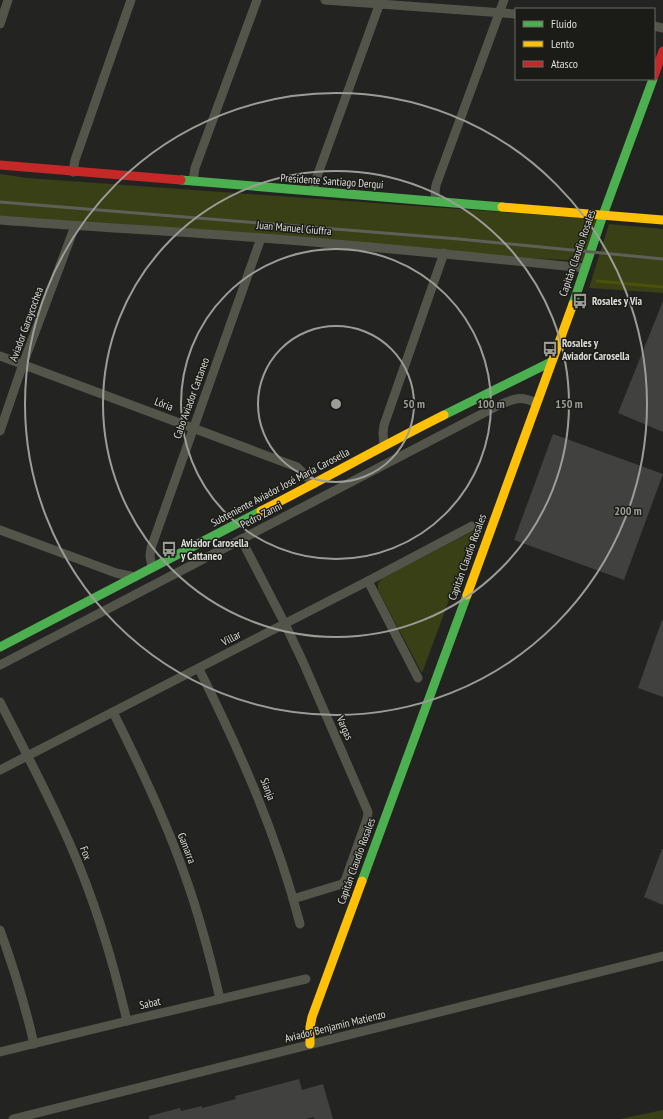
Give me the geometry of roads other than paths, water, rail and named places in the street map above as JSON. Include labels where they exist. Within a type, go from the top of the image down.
[{"type":"street","points":[[0,24],[8,0]]},
{"type":"street","points":[[72,172],[132,0]]},
{"type":"street","points":[[193,181],[195,168],[257,0]]},
{"type":"street","points":[[325,0],[380,2],[515,14]]},
{"type":"street","points":[[436,201],[436,185],[504,0]]},
{"type":"street","points":[[314,191],[380,2]]},
{"type":"street","points":[[655,73],[663,51]]},
{"type":"street","name":"Capitán Claudio Rosales","points":[[310,1044],[310,1027],[312,1017],[653,80]]},
{"type":"street","name":"Presidente Santiago Derqui","points":[[0,165],[663,220]]},
{"type":"street","name":"Juan Manuel Giuffra","points":[[0,220],[261,238],[444,253],[584,268]]},
{"type":"street","name":"Aviador Garaycochea","points":[[0,431],[23,364],[75,226]]},
{"type":"street","name":"Cabo Aviador Cattaneo","points":[[152,567],[150,556],[151,548],[261,238]]},
{"type":"street","points":[[384,445],[384,425],[444,253]]},
{"type":"street","name":"Lória","points":[[0,356],[297,466],[314,484]]},
{"type":"street","name":"Subteniente Aviador José María Carosella","points":[[0,647],[314,484],[384,445],[551,362]]},
{"type":"street","name":"Pedro Zanni","points":[[0,665],[497,406],[520,398],[526,398],[536,403]]},
{"type":"street","name":"Villar","points":[[0,770],[368,582],[472,526]]},
{"type":"street","points":[[0,530],[116,573],[135,577]]},
{"type":"street","name":"Vargas","points":[[241,539],[285,624],[368,812],[367,819],[345,881],[342,884],[293,899]]},
{"type":"street","points":[[368,582],[418,678]]},
{"type":"street","name":"Sianja","points":[[199,669],[253,783],[284,868],[300,924]]},
{"type":"street","name":"Fox","points":[[0,702],[57,815],[86,886],[102,928],[117,975],[128,1021]]},
{"type":"street","name":"Gamarra","points":[[113,712],[146,780],[184,872],[209,951],[220,999]]},
{"type":"street","points":[[0,930],[22,994],[34,1044]]},
{"type":"street","name":"Aviador Benjamín Matienzo","points":[[13,1119],[663,956]]},
{"type":"street","name":"Sabat","points":[[0,1052],[306,979]]},
{"type":"waterway","points":[[597,281],[663,287]]},
{"type":"railway","points":[[0,202],[459,239],[663,259]]},
{"type":"place","name":"Rosales y Vía","points":[[580,301]]},
{"type":"place","name":"Rosales y Aviador Carosella","points":[[550,349]]},
{"type":"place","name":"Aviador Carosella y Cattaneo","points":[[169,549]]}]
